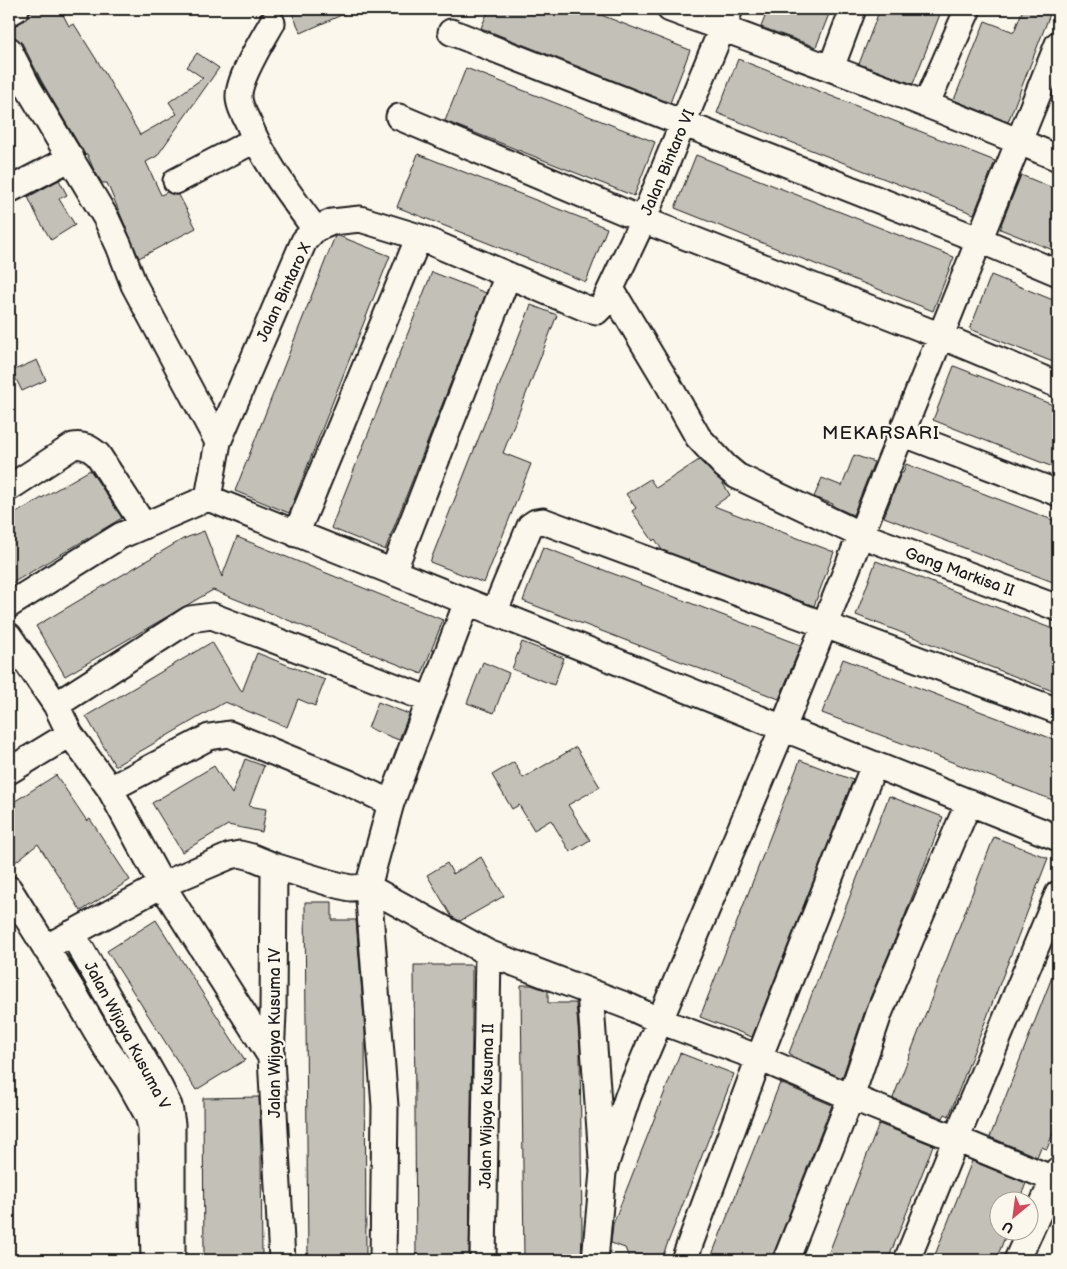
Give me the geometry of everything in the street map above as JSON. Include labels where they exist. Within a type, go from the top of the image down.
[{"type":"street","points":[[9,13],[16,9]]},
{"type":"street","points":[[670,9],[726,18],[831,68],[1058,158]]},
{"type":"street","points":[[831,68],[853,9]]},
{"type":"street","points":[[926,105],[967,11]]},
{"type":"street","name":"Jalan Bintaro VI","points":[[597,310],[603,305],[643,220],[726,18]]},
{"type":"street","points":[[272,23],[250,63],[240,87],[241,106],[255,140],[280,182],[316,229]]},
{"type":"street","points":[[451,32],[980,240],[1058,273]]},
{"type":"street","points":[[602,1172],[628,1096],[783,728],[1058,44]]},
{"type":"street","points":[[9,50],[29,89],[106,218],[134,285],[218,442]]},
{"type":"street","points":[[399,117],[643,220],[941,336],[1058,386]]},
{"type":"street","points":[[176,181],[255,140]]},
{"type":"street","points":[[9,190],[71,158]]},
{"type":"street","name":"Jalan Bintaro X","points":[[208,498],[218,442],[304,241],[316,229],[332,222],[360,219],[420,237],[585,308],[597,310]]},
{"type":"street","points":[[296,534],[420,237]]},
{"type":"street","points":[[393,572],[508,275]]},
{"type":"street","name":"Gang Markisa II","points":[[611,289],[698,437],[737,476],[861,535],[1058,608]]},
{"type":"street","points":[[902,434],[1058,493]]},
{"type":"street","points":[[9,488],[73,446],[88,447],[98,454],[144,526]]},
{"type":"street","points":[[9,605],[120,536],[208,498],[1058,838]]},
{"type":"street","points":[[494,613],[530,526],[536,522],[543,521],[1058,711]]},
{"type":"street","points":[[383,1260],[385,1106],[368,886],[391,803],[467,602]]},
{"type":"street","points":[[56,706],[190,619],[212,616],[430,700]]},
{"type":"street","points":[[9,636],[56,706],[70,734],[110,788],[162,885],[271,1057]]},
{"type":"street","points":[[9,771],[70,734]]},
{"type":"street","points":[[110,788],[209,737],[229,734],[349,783],[391,803]]},
{"type":"street","points":[[684,1260],[759,1058],[874,764]]},
{"type":"street","points":[[786,1260],[852,1097],[880,1012],[969,802]]},
{"type":"street","points":[[45,948],[162,885],[230,856],[252,857],[274,866],[350,888],[368,886],[488,952],[1057,1177],[1017,1260]]},
{"type":"street","name":"Jalan Wijaya Kusuma IV","points":[[274,866],[271,1057],[282,1260]]},
{"type":"street","points":[[9,889],[128,1080],[148,1116],[151,1127],[154,1260]]},
{"type":"street","points":[[907,1260],[1058,894]]},
{"type":"street","name":"Jalan Wijaya Kusuma V","points":[[72,933],[169,1106],[172,1124],[172,1260]]},
{"type":"street","name":"Jalan Wijaya Kusuma II","points":[[483,1260],[488,952]]},
{"type":"street","points":[[590,992],[602,1172],[595,1260]]},
{"type":"building","points":[[37,9],[60,9],[69,26],[74,24],[140,135],[177,114],[169,102],[203,78],[187,67],[197,53],[219,68],[157,156],[146,162],[161,195],[167,192],[179,195],[196,228],[139,258],[107,183],[102,183],[87,154],[85,155],[42,82],[22,43],[16,38],[9,36],[9,27],[23,21],[28,17],[29,13]]},
{"type":"building","points":[[290,9],[355,9],[301,33]]},
{"type":"building","points":[[489,9],[586,9],[690,50],[670,103],[481,28]]},
{"type":"building","points":[[768,9],[831,9],[816,47],[761,27]]},
{"type":"building","points":[[880,9],[942,9],[913,84],[859,64]]},
{"type":"building","points":[[1023,9],[1052,9],[1008,122],[954,100],[985,21],[1014,32]]},
{"type":"building","points":[[738,59],[995,161],[974,214],[717,113]]},
{"type":"building","points":[[466,68],[655,142],[634,196],[445,121]]},
{"type":"building","points":[[418,154],[607,228],[586,282],[397,207]]},
{"type":"building","points":[[696,155],[954,257],[933,311],[675,208]]},
{"type":"building","points":[[1021,175],[1058,190],[1058,252],[1000,229]]},
{"type":"building","points":[[59,180],[67,195],[59,199],[75,225],[51,240],[28,197]]},
{"type":"building","points":[[335,236],[390,256],[289,513],[235,491]]},
{"type":"building","points":[[432,272],[486,293],[385,550],[331,528]]},
{"type":"building","points":[[991,275],[1058,302],[1058,364],[970,329]]},
{"type":"building","points":[[531,305],[557,315],[503,453],[531,464],[484,583],[430,562]]},
{"type":"building","points":[[37,360],[46,380],[22,391],[12,371]]},
{"type":"building","points":[[954,366],[1058,407],[1058,469],[933,420]]},
{"type":"building","points":[[854,455],[874,462],[853,515],[833,506],[833,504],[814,497],[822,478],[842,486]]},
{"type":"building","points":[[699,460],[722,482],[730,495],[714,506],[834,552],[814,606],[662,550],[655,539],[653,541],[632,511],[636,508],[626,494],[650,479],[656,488]]},
{"type":"building","points":[[906,464],[1058,522],[1058,584],[884,517]]},
{"type":"building","points":[[90,470],[122,518],[9,585],[9,517]]},
{"type":"building","points":[[204,531],[222,577],[237,537],[443,620],[422,674],[213,590],[65,676],[36,626],[183,539]]},
{"type":"building","points":[[543,547],[801,645],[779,699],[523,601]]},
{"type":"building","points":[[876,561],[1058,631],[1058,693],[856,615]]},
{"type":"building","points":[[212,642],[242,692],[257,653],[325,680],[315,706],[298,699],[287,727],[225,702],[115,766],[86,716]]},
{"type":"building","points":[[522,642],[564,658],[554,685],[512,669]]},
{"type":"building","points":[[843,659],[1058,741],[1058,802],[822,713]]},
{"type":"building","points":[[483,662],[509,673],[494,713],[467,703]]},
{"type":"building","points":[[378,702],[409,714],[399,740],[368,728]]},
{"type":"building","points":[[576,747],[600,787],[568,805],[590,840],[570,852],[551,820],[534,830],[519,805],[512,809],[492,775],[514,762],[523,778]]},
{"type":"building","points":[[245,759],[264,766],[249,806],[266,809],[262,832],[228,825],[182,852],[152,803],[214,766],[232,794]]},
{"type":"building","points":[[800,760],[853,780],[752,1037],[700,1017]]},
{"type":"building","points":[[56,775],[87,821],[90,819],[130,880],[81,911],[38,844],[9,867],[9,805]]},
{"type":"building","points":[[889,796],[943,817],[904,918],[867,1005],[842,1078],[791,1056],[789,1053]]},
{"type":"building","points":[[994,837],[1048,858],[949,1116],[945,1114],[943,1118],[893,1098]]},
{"type":"building","points":[[481,857],[504,896],[460,921],[452,917],[427,875],[447,863],[453,874]]},
{"type":"building","points":[[305,902],[332,902],[332,920],[356,920],[365,1031],[366,1260],[308,1260]]},
{"type":"building","points":[[156,920],[245,1060],[196,1090],[107,951]]},
{"type":"building","points":[[1057,964],[1058,1120],[1047,1149],[1041,1147],[1037,1157],[990,1137]]},
{"type":"building","points":[[414,965],[472,965],[469,1260],[416,1260]]},
{"type":"building","points":[[521,985],[531,985],[548,991],[548,1003],[576,1003],[580,1050],[581,1260],[524,1260]]},
{"type":"building","points":[[680,1053],[734,1074],[661,1260],[630,1260],[625,1248],[611,1243],[613,1224]]},
{"type":"building","points":[[780,1083],[832,1105],[772,1260],[710,1260]]},
{"type":"building","points":[[259,1097],[262,1260],[204,1260],[203,1098]]},
{"type":"building","points":[[879,1124],[933,1145],[929,1156],[888,1260],[826,1260]]},
{"type":"building","points":[[972,1161],[1026,1183],[1023,1192],[990,1192],[990,1242],[1003,1242],[996,1260],[933,1260]]},
{"type":"district","name":"MEKARSARI","points":[[881,432]]}]
